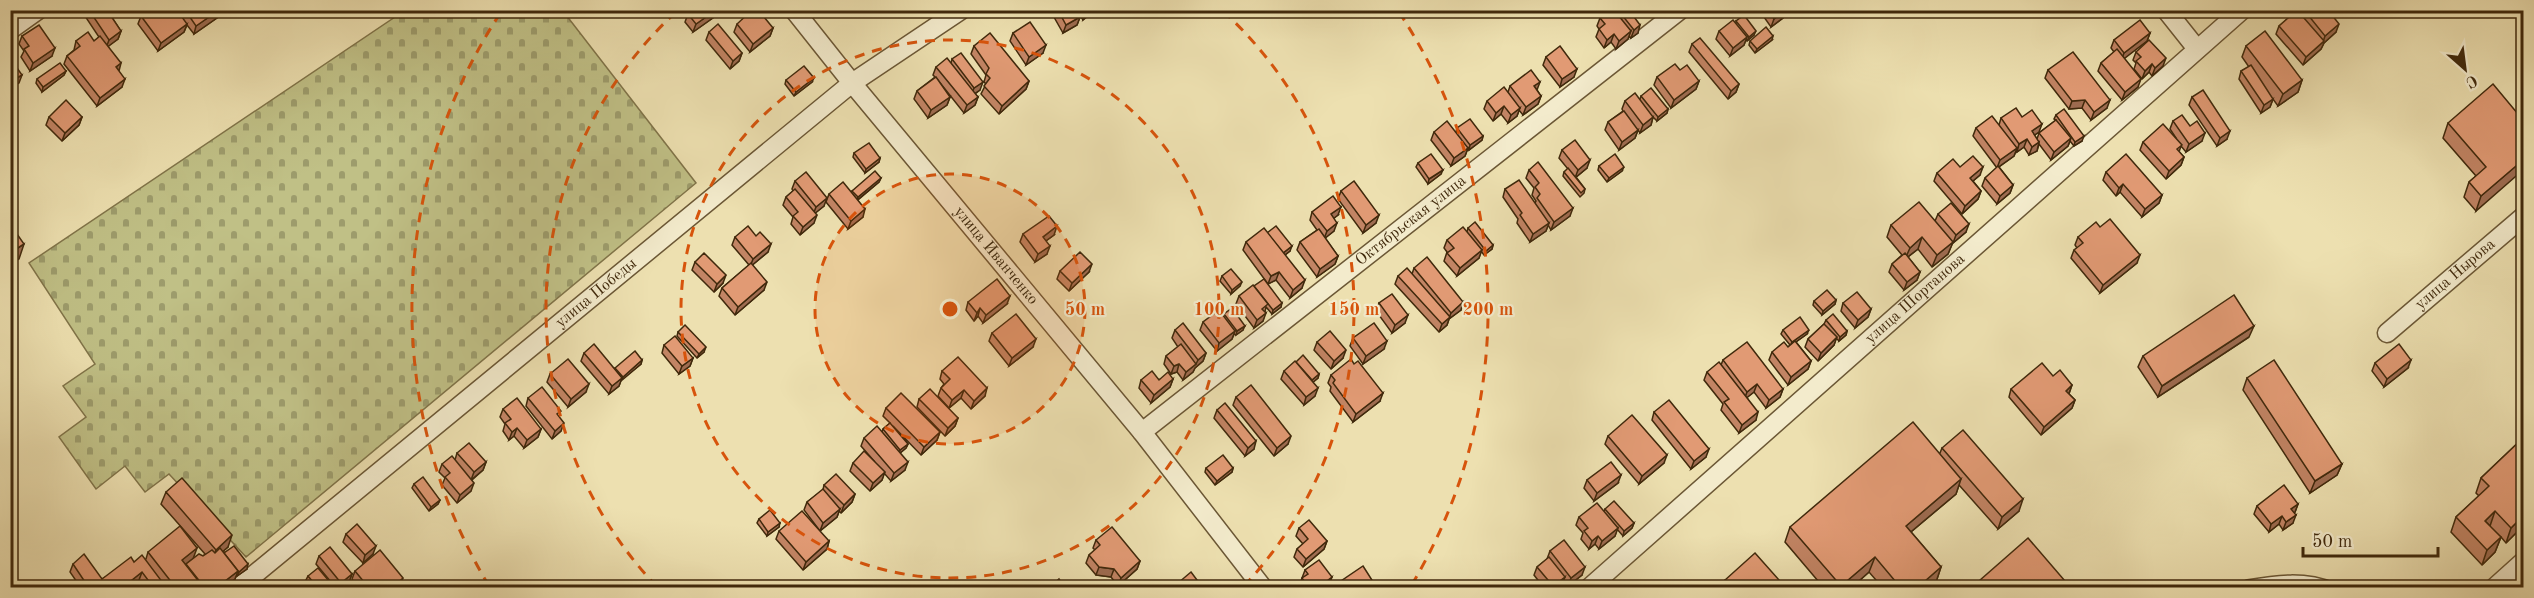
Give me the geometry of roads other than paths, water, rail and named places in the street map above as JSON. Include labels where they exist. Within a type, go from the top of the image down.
[{"type":"street","points":[[10,30],[38,10]]},
{"type":"street","name":"улица Иванченко","points":[[794,10],[1142,432],[1263,588]]},
{"type":"street","name":"улица Победы","points":[[238,588],[852,83],[961,10]]},
{"type":"street","name":"Октябрьская улица","points":[[1142,432],[1680,10]]},
{"type":"street","points":[[2166,10],[2197,49]]},
{"type":"street","name":"улица Шортанова","points":[[1589,588],[2242,10]]},
{"type":"street","name":"улица Нырова","points":[[2387,333],[2523,216]]},
{"type":"street","points":[[2494,588],[2523,561]]},
{"type":"lane","points":[[2248,585],[2279,579],[2308,581],[2333,588]]}]
